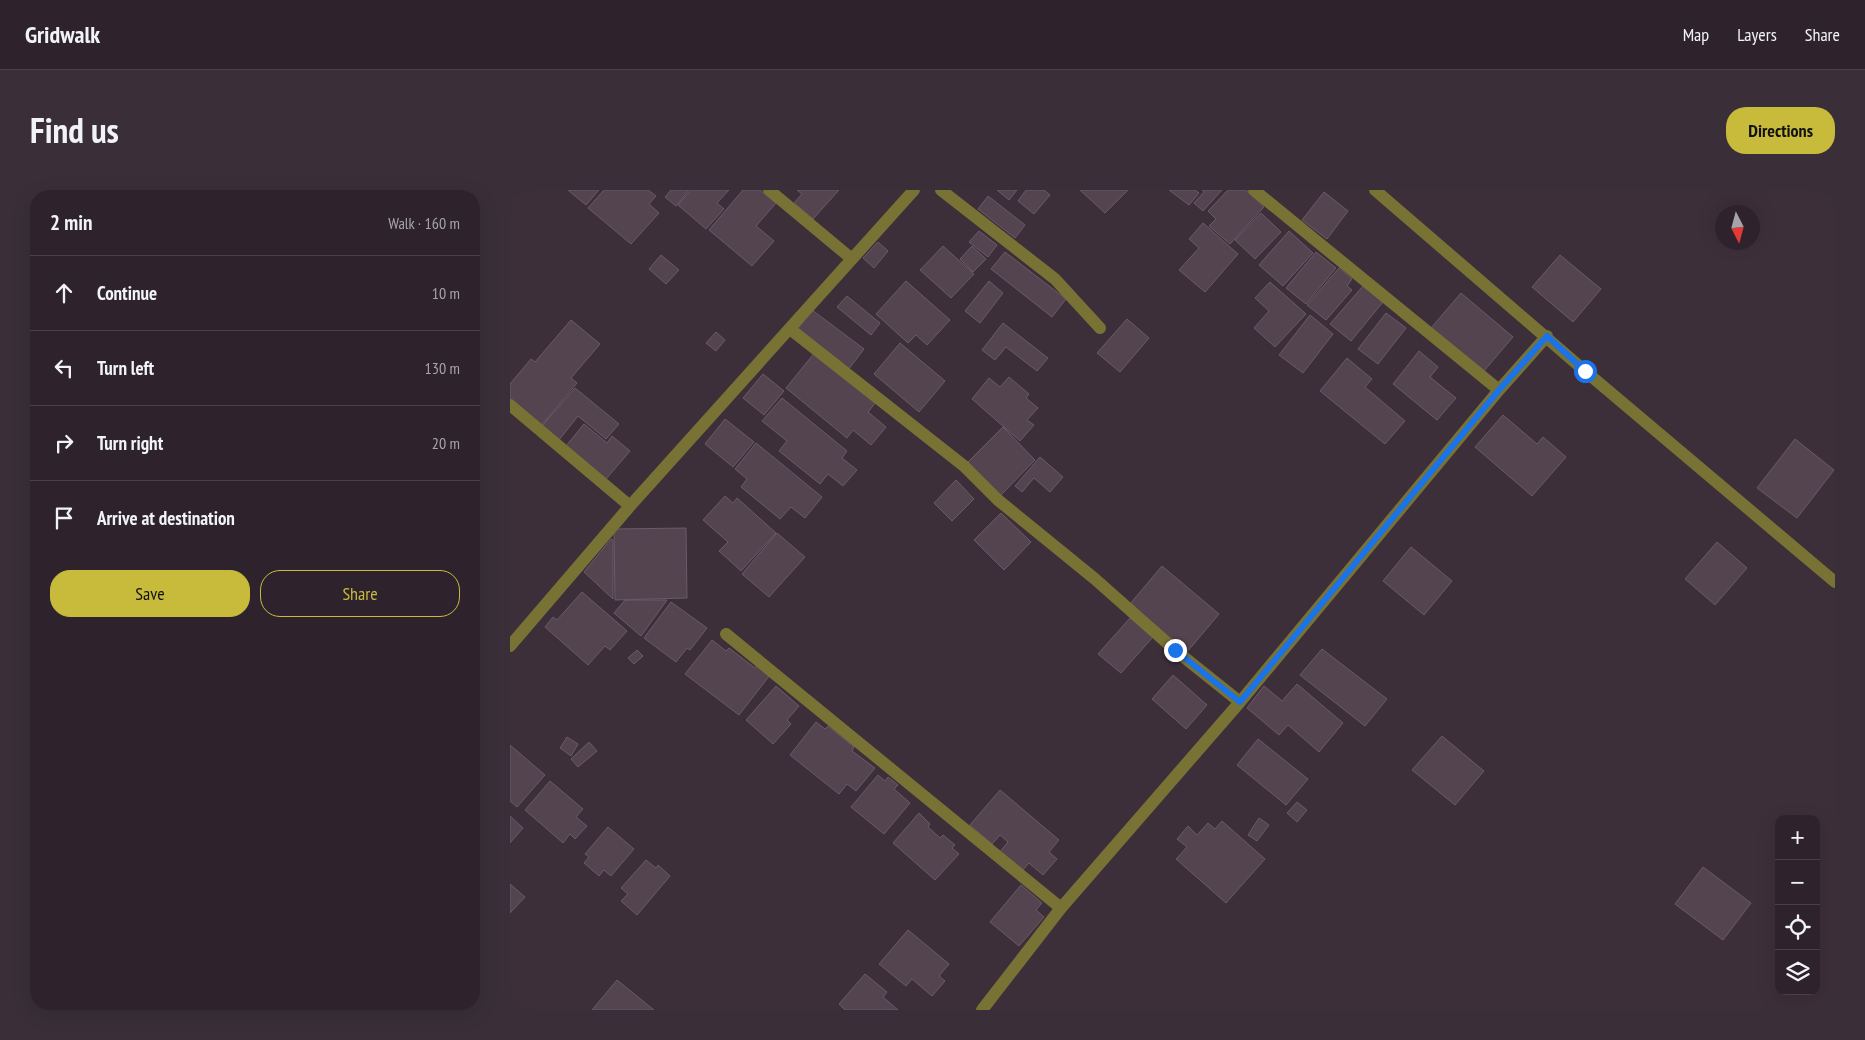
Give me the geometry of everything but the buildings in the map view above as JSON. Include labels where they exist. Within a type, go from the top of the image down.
[{"type":"street","points":[[770,190],[852,259]]},
{"type":"street","points":[[510,646],[630,506],[914,190]]},
{"type":"street","points":[[941,190],[1055,279],[1100,328]]},
{"type":"street","points":[[1254,190],[1499,390]]},
{"type":"street","points":[[1375,190],[1547,336],[1585,371],[1835,582]]},
{"type":"street","points":[[790,329],[964,466],[998,500],[1094,579],[1175,650],[1240,702]]},
{"type":"street","points":[[982,1010],[1062,908],[1240,702],[1499,390],[1547,336]]},
{"type":"street","points":[[510,405],[630,506]]},
{"type":"street","points":[[726,634],[1062,908]]},
{"type":"route","points":[[1175,650],[1240,702],[1499,390],[1547,336],[1585,371]]}]
